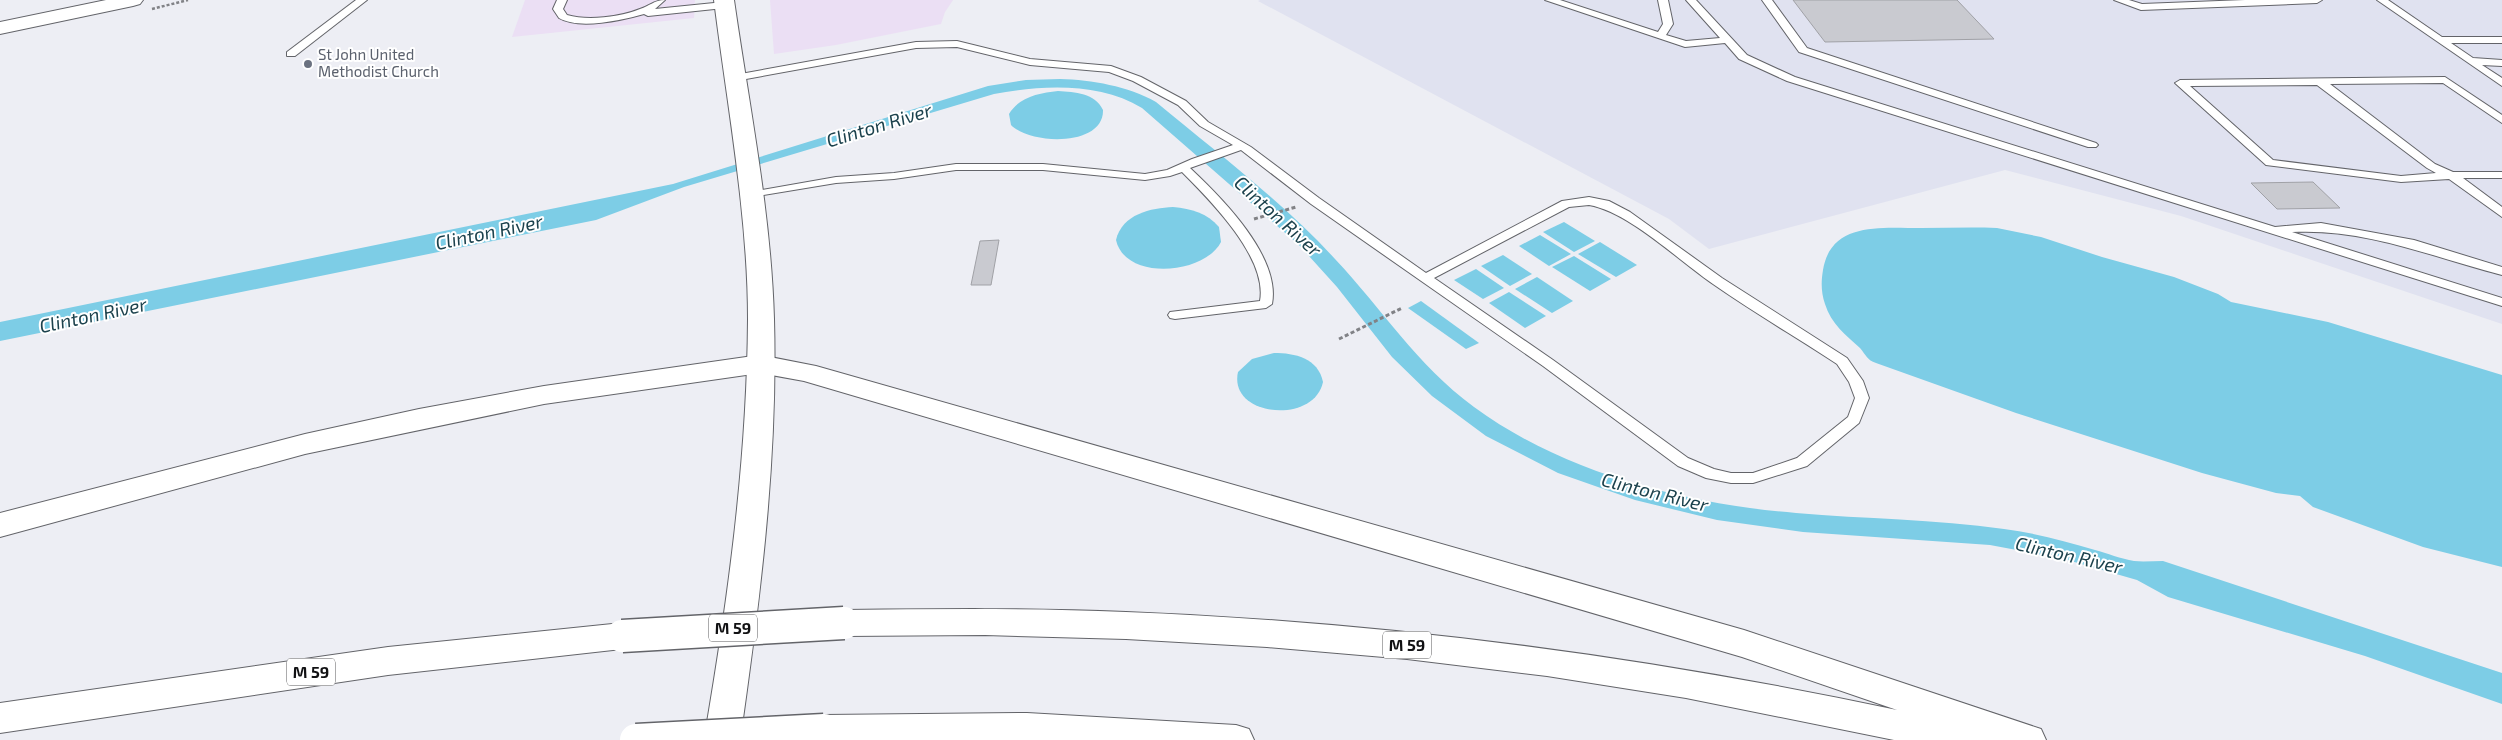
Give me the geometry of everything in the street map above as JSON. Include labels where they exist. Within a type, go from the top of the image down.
[{"type":"main road","points":[[0,28],[133,0]]},
{"type":"main road","points":[[722,740],[744,600],[752,524],[759,441],[760,364],[759,271],[724,2]]},
{"type":"main road","points":[[0,525],[305,444],[419,418],[544,395],[760,364],[806,372],[888,395],[973,422],[1744,644],[2028,740]]},
{"type":"main road","name":"M 59","points":[[0,718],[398,660],[502,647],[622,636],[844,623],[941,621],[1138,624],[1375,642],[1594,668],[1819,709],[1964,740]]},
{"type":"main road","points":[[636,740],[824,730],[1028,728],[1236,740]]},
{"type":"lane","points":[[291,54],[362,0]]},
{"type":"lane","points":[[562,0],[558,9],[561,15],[566,18],[601,18],[724,2]]},
{"type":"lane","points":[[640,14],[652,10],[658,5],[660,0]]},
{"type":"lane","points":[[1550,0],[1685,44],[1728,40]]},
{"type":"lane","points":[[1660,37],[1668,24],[1663,0]]},
{"type":"lane","points":[[1691,0],[1743,57],[1791,79],[2502,302]]},
{"type":"lane","points":[[1766,0],[1803,50],[2092,145]]},
{"type":"lane","points":[[2119,0],[2141,7],[2316,0]]},
{"type":"lane","points":[[2382,0],[2502,83]]},
{"type":"lane","points":[[2440,40],[2502,40]]},
{"type":"lane","points":[[735,78],[916,45],[957,44],[1030,62],[1111,69],[1137,79],[1182,102],[1204,124],[1242,146],[1315,201],[1425,278],[1548,363],[1682,462],[1711,474],[1731,478],[1753,478],[1802,462],[1854,420],[1862,398],[1856,381],[1842,361],[1717,280],[1626,215],[1605,204],[1589,201],[1566,204],[1425,278]]},
{"type":"lane","points":[[2470,61],[2502,63]]},
{"type":"lane","points":[[2502,120],[2445,80],[2180,83],[2270,163],[2401,179],[2451,175],[2502,175]]},
{"type":"lane","points":[[2319,81],[2430,166],[2451,175],[2502,213]]},
{"type":"lane","points":[[750,194],[836,180],[894,176],[956,167],[1043,167],[1145,177],[1170,173],[1196,161],[1242,146]]},
{"type":"lane","points":[[1174,315],[1266,304],[1268,286],[1259,262],[1234,223],[1202,185],[1183,167]]},
{"type":"lane","points":[[2270,230],[2322,227],[2414,244],[2502,271]]},
{"type":"path","points":[[1262,217],[1304,204]]},
{"type":"path","points":[[1339,339],[1402,308]]},
{"type":"shaded area","points":[[525,0],[695,0],[694,18],[512,37]]},
{"type":"shaded area","points":[[770,0],[953,0],[945,12],[941,24],[836,45],[774,54]]},
{"type":"shaded area","points":[[2502,0],[2502,324],[2181,216],[2005,170],[1709,249],[1669,219],[1258,1]]},
{"type":"water","name":"Clinton River","points":[[1060,79],[1110,85],[1145,96],[1156,102],[1294,217],[1352,278],[1417,355],[1453,390],[1474,407],[1509,430],[1547,450],[1586,467],[1669,493],[1754,509],[1952,523],[2004,529],[2072,543],[2129,560],[2163,561],[2502,673],[2502,704],[2365,656],[2168,597],[2137,580],[2064,559],[1990,545],[1803,532],[1717,520],[1635,500],[1558,473],[1486,436],[1432,396],[1392,357],[1337,287],[1299,245],[1142,108],[1125,100],[1089,90],[1051,88],[994,94],[684,187],[596,220],[0,341],[0,322],[673,184],[988,86],[1026,80]]},
{"type":"water","points":[[1058,91],[1084,94],[1099,104],[1103,110],[1100,122],[1092,131],[1064,139],[1049,139],[1020,132],[1011,125],[1009,114],[1018,104],[1030,97]]},
{"type":"water","points":[[1173,207],[1199,212],[1219,227],[1221,242],[1212,253],[1199,261],[1183,267],[1166,269],[1149,267],[1134,262],[1122,253],[1116,240],[1124,224],[1138,214]]},
{"type":"water","points":[[1564,222],[1595,241],[1574,252],[1543,232]]},
{"type":"water","points":[[1875,228],[1997,228],[2041,237],[2102,257],[2174,277],[2218,294],[2231,302],[2328,322],[2502,375],[2502,567],[2423,547],[2313,507],[2300,496],[2276,493],[2202,473],[2016,413],[1873,362],[1840,329],[1831,317],[1822,291],[1823,270],[1828,254],[1836,243],[1847,235]]},
{"type":"water","points":[[1540,235],[1571,254],[1549,266],[1519,246]]},
{"type":"water","points":[[1600,242],[1637,265],[1616,277],[1578,254]]},
{"type":"water","points":[[1503,255],[1532,274],[1510,286],[1481,266]]},
{"type":"water","points":[[1574,256],[1611,279],[1590,291],[1552,267]]},
{"type":"water","points":[[1476,269],[1504,288],[1483,299],[1454,280]]},
{"type":"water","points":[[1537,277],[1573,301],[1552,313],[1515,289]]},
{"type":"water","points":[[1509,292],[1546,316],[1525,328],[1489,303]]},
{"type":"water","points":[[1421,301],[1479,343],[1466,349],[1408,308]]},
{"type":"water","points":[[1274,353],[1290,354],[1304,358],[1316,367],[1323,382],[1316,396],[1305,405],[1290,410],[1273,410],[1258,406],[1246,399],[1238,387],[1238,372],[1252,359]]},
{"type":"building","points":[[1793,0],[1957,0],[1994,39],[1825,42]]},
{"type":"building","points":[[2313,182],[2340,208],[2277,209],[2251,183]]},
{"type":"building","points":[[999,240],[991,285],[971,285],[980,241]]},
{"type":"place","name":"St John United Methodist Church","points":[[308,64]]}]
